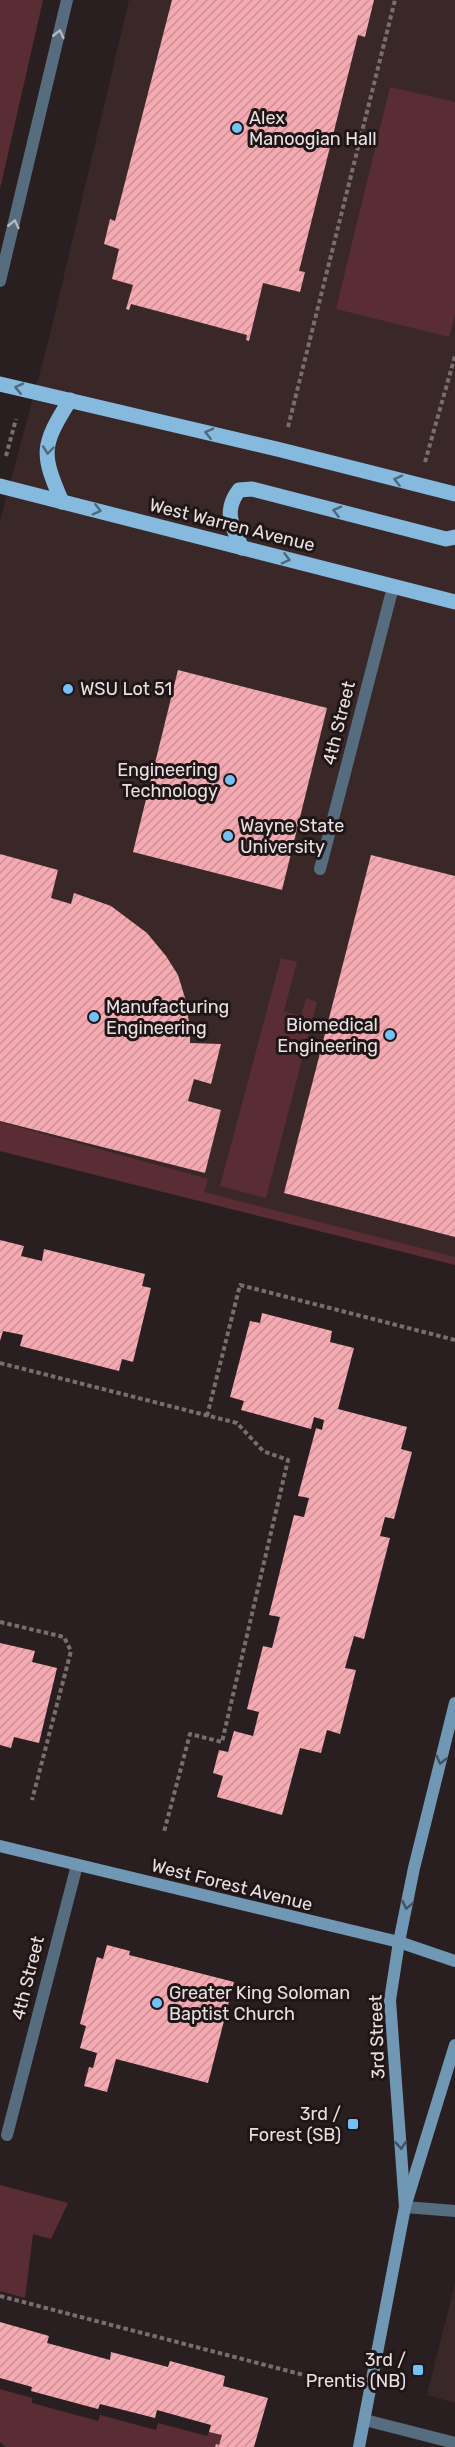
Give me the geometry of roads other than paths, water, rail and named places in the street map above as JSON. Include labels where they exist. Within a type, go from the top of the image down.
[{"type":"main road","points":[[0,384],[281,450],[455,494]]},
{"type":"main road","points":[[62,502],[48,468],[46,447],[55,423],[70,400]]},
{"type":"main road","name":"West Warren Avenue","points":[[0,486],[455,602]]},
{"type":"main road","points":[[242,548],[231,521],[231,501],[239,490],[252,489],[446,539],[455,537]]},
{"type":"street","points":[[0,281],[67,0]]},
{"type":"street","name":"4th Street","points":[[320,869],[393,587]]},
{"type":"street","name":"3rd Street","points":[[405,2207],[390,2000],[414,1868],[455,1703]]},
{"type":"street","name":"West Forest Avenue","points":[[0,1846],[399,1942],[455,1961]]},
{"type":"street","name":"4th Street","points":[[7,2135],[77,1865]]},
{"type":"street","name":"3rd Street","points":[[359,2447],[405,2207],[455,2045]]},
{"type":"street","points":[[405,2207],[455,2211]]},
{"type":"street","points":[[365,2420],[455,2442]]},
{"type":"place","name":"Alex Manoogian Hall","points":[[237,128]]},
{"type":"place","name":"WSU Lot 51","points":[[68,689]]},
{"type":"place","name":"Engineering Technology","points":[[230,780]]},
{"type":"place","name":"Wayne State University","points":[[228,836]]},
{"type":"place","name":"Manufacturing Engineering","points":[[94,1017]]},
{"type":"place","name":"Biomedical Engineering","points":[[390,1035]]},
{"type":"place","name":"Greater King Soloman Baptist Church","points":[[157,2003]]},
{"type":"place","name":"3rd / Forest (SB)","points":[[353,2124]]},
{"type":"place","name":"3rd / Prentis (NB)","points":[[418,2370]]}]
